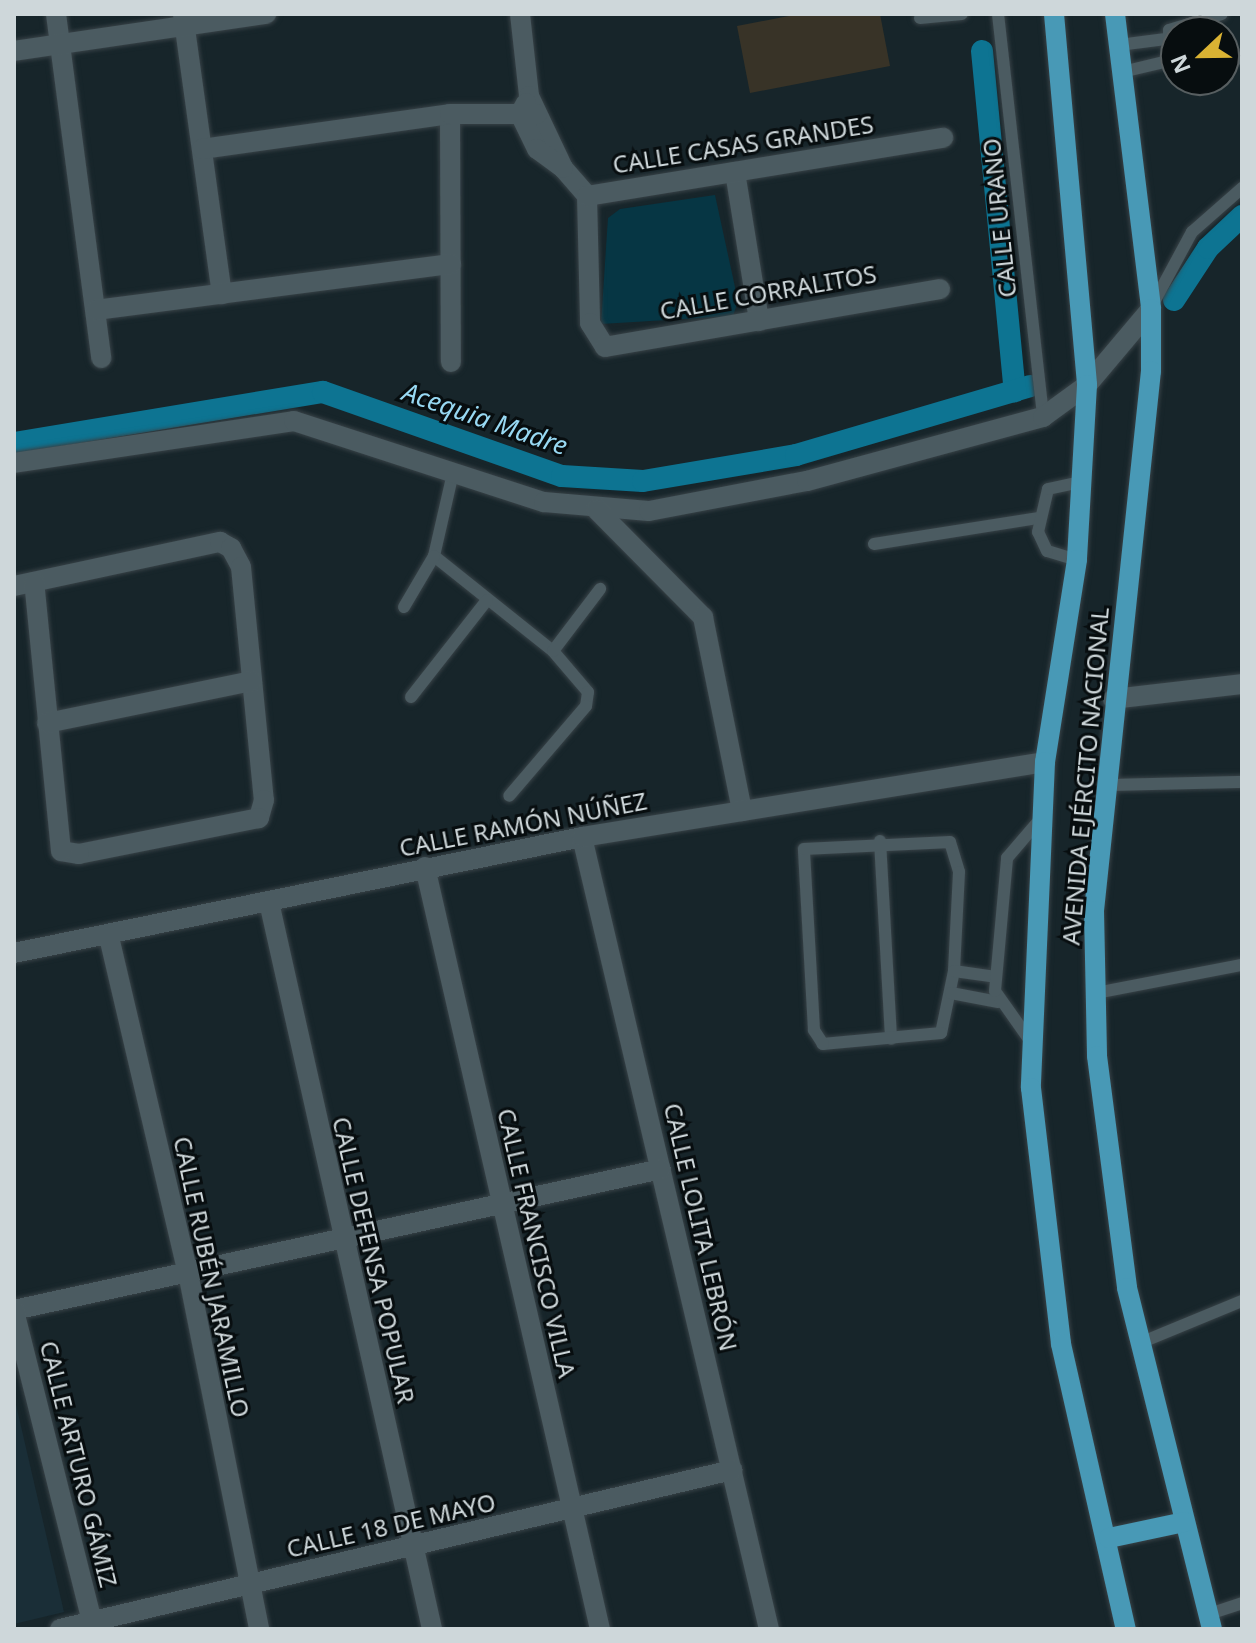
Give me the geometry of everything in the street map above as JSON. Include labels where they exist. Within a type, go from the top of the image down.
[{"type":"main road","name":"AVENIDA EJÉRCITO NACIONAL","points":[[1054,14],[1087,385],[1077,560],[1045,762],[1031,1042],[1061,1344],[1109,1538],[1126,1629]]},
{"type":"main road","name":"AVENIDA EJÉRCITO NACIONAL","points":[[1115,14],[1151,309],[1143,460],[1105,785],[1096,993],[1109,1178],[1140,1343],[1211,1622]]},
{"type":"main road","points":[[1109,1538],[1184,1522]]},
{"type":"street","points":[[56,14],[101,358]]},
{"type":"street","points":[[14,51],[184,20],[266,14]]},
{"type":"street","name":"CALLE CASAS GRANDES","points":[[520,14],[529,108],[563,168],[587,196],[943,138]]},
{"type":"street","points":[[184,20],[222,294]]},
{"type":"street","points":[[202,149],[450,114],[529,108]]},
{"type":"street","points":[[450,114],[451,362]]},
{"type":"street","points":[[735,172],[759,321]]},
{"type":"street","name":"CALLE CORRALITOS","points":[[587,196],[590,323],[605,347],[940,289]]},
{"type":"street","points":[[96,310],[451,264]]},
{"type":"street","points":[[14,463],[294,421],[544,502],[597,510],[649,511],[807,481],[1043,417],[1087,385],[1151,309]]},
{"type":"street","points":[[597,510],[703,617],[742,811]]},
{"type":"street","points":[[220,542],[241,567],[264,800],[251,823],[79,854],[61,851],[47,723],[24,584],[220,542]]},
{"type":"street","points":[[47,723],[252,681]]},
{"type":"street","points":[[1113,699],[1242,684]]},
{"type":"street","name":"CALLE RAMÓN NÚÑEZ","points":[[14,953],[109,937],[425,867],[582,837],[1045,762]]},
{"type":"street","name":"CALLE LOLITA LEBRÓN","points":[[582,837],[769,1629]]},
{"type":"street","name":"CALLE FRANCISCO VILLA","points":[[425,867],[600,1629]]},
{"type":"street","name":"CALLE DEFENSA POPULAR","points":[[269,902],[342,1242],[432,1629]]},
{"type":"street","name":"CALLE RUBÉN JARAMILLO","points":[[109,937],[188,1273],[259,1629]]},
{"type":"street","points":[[14,1310],[503,1209],[661,1169]]},
{"type":"street","name":"CALLE ARTURO GÁMIZ","points":[[14,1310],[93,1626]]},
{"type":"street","name":"CALLE 18 DE MAYO","points":[[60,1629],[93,1626],[249,1584],[571,1511],[732,1470]]},
{"type":"lane","points":[[920,18],[962,14]]},
{"type":"lane","name":"CALLE URANO","points":[[998,14],[1043,417]]},
{"type":"lane","points":[[1119,45],[1160,40]]},
{"type":"lane","points":[[1122,72],[1160,66]]},
{"type":"lane","points":[[1151,309],[1192,232],[1242,188]]},
{"type":"lane","points":[[404,607],[434,556],[453,473]]},
{"type":"lane","points":[[1077,560],[1042,547],[1039,518],[1048,489],[1081,482]]},
{"type":"lane","points":[[874,544],[1039,518]]},
{"type":"lane","points":[[434,556],[553,651],[584,683],[586,706],[509,796]]},
{"type":"lane","points":[[553,651],[600,589]]},
{"type":"lane","points":[[411,697],[487,600]]},
{"type":"lane","points":[[1105,785],[1242,782]]},
{"type":"lane","points":[[1031,1042],[998,1002],[996,977],[1007,858],[1043,816]]},
{"type":"lane","points":[[947,840],[954,849],[954,971],[951,993],[937,1037],[823,1044],[818,1038],[802,854],[813,843],[947,840]]},
{"type":"lane","points":[[880,841],[891,1039]]},
{"type":"lane","points":[[1096,993],[1242,965]]},
{"type":"lane","points":[[954,971],[996,977]]},
{"type":"lane","points":[[951,993],[998,1002]]},
{"type":"lane","points":[[1140,1343],[1242,1301]]},
{"type":"lane","points":[[1211,1622],[1242,1603]]},
{"type":"shaded area","points":[[715,195],[738,301],[733,316],[601,324],[608,218],[620,209]]},
{"type":"shaded area","points":[[14,1396],[64,1612],[14,1624]]},
{"type":"building","points":[[799,14],[880,14],[890,66],[750,93],[737,26]]},
{"type":"waterway","points":[[982,51],[1015,391]]},
{"type":"waterway","name":"Acequia Madre","points":[[1174,300],[1208,248],[1242,216]]},
{"type":"waterway","name":"Acequia Madre","points":[[14,443],[323,392],[562,476],[643,481],[796,455],[1030,386]]}]
